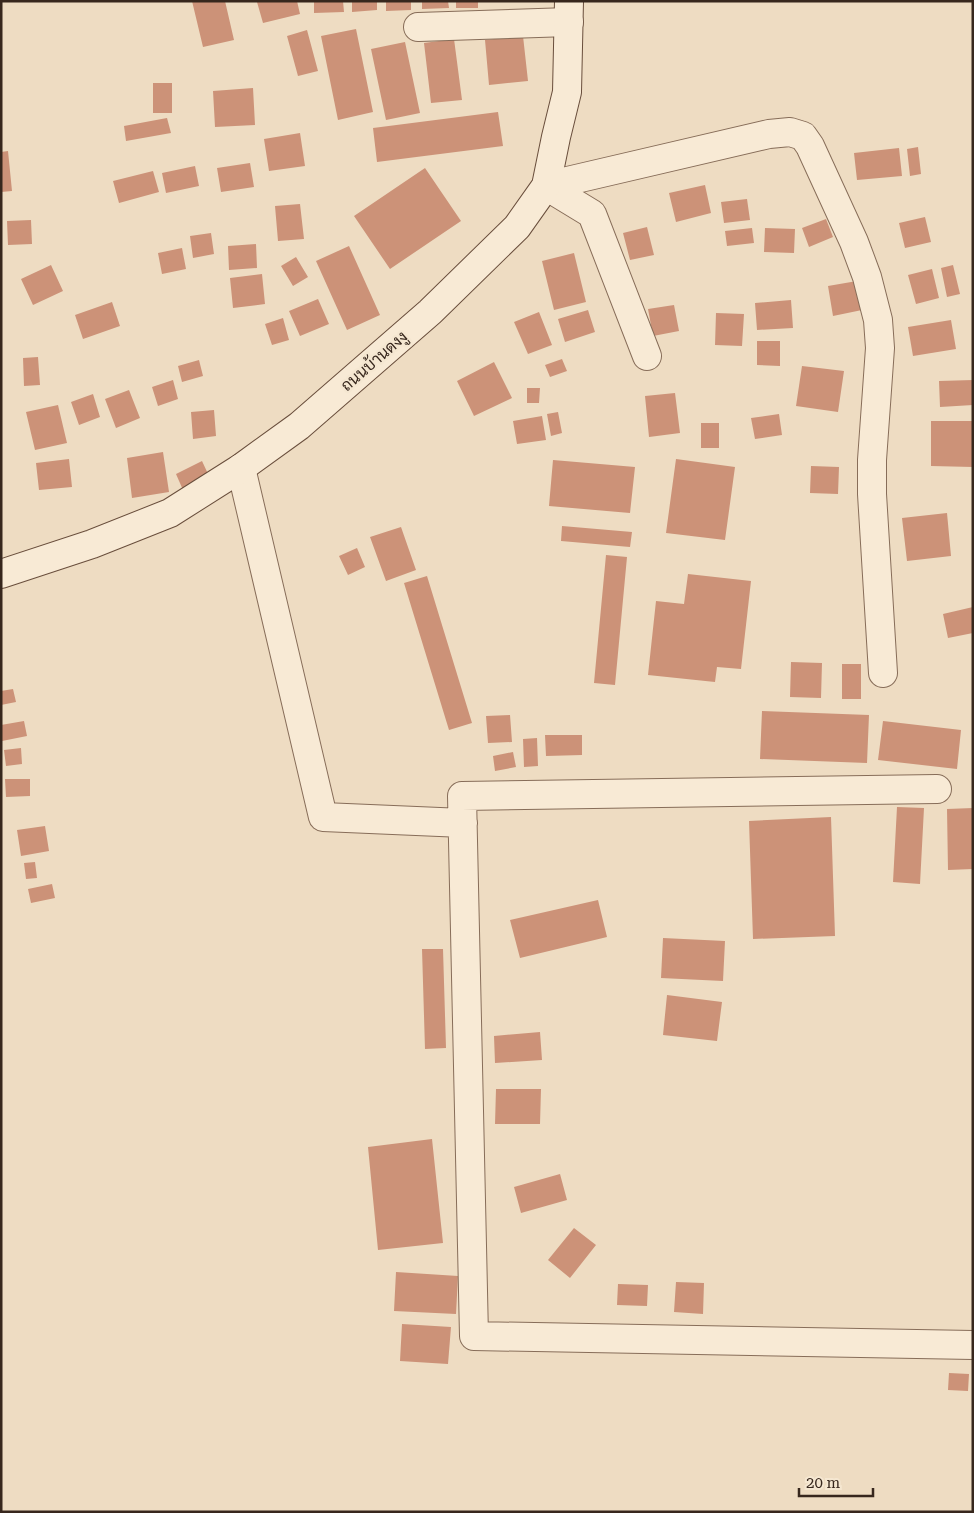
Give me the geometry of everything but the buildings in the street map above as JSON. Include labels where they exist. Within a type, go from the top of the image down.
[{"type":"street","points":[[418,27],[569,12]]},
{"type":"street","name":"ถนนบ้านดงงู","points":[[1,574],[92,544],[170,513],[242,468],[299,426],[430,312],[517,227],[546,186],[567,92],[569,12]]},
{"type":"street","points":[[546,186],[769,134],[790,132],[803,136],[810,146],[854,242],[867,277],[878,320],[880,348],[872,460],[872,494],[883,673]]},
{"type":"street","points":[[546,186],[592,214],[647,356]]},
{"type":"street","points":[[242,468],[323,817],[463,823]]},
{"type":"street","points":[[937,789],[462,796],[474,1336],[973,1345]]}]
